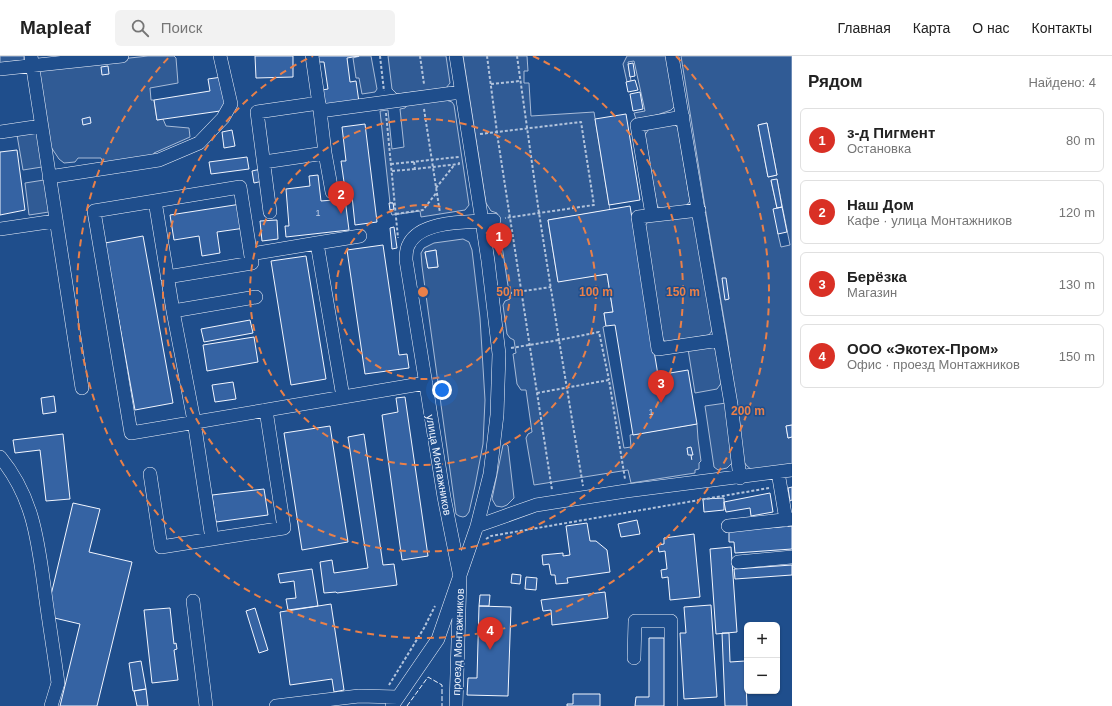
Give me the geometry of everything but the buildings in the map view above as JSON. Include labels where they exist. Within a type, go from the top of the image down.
[{"type":"street","points":[[0,69],[31,60],[122,56]]},
{"type":"street","points":[[49,177],[159,160],[199,143],[223,118],[231,104],[220,56]]},
{"type":"street","points":[[312,56],[325,153],[332,192]]},
{"type":"street","points":[[276,706],[359,696],[395,702],[438,639],[477,526],[490,474],[497,415],[499,350],[492,296],[488,220],[468,136],[456,56]]},
{"type":"street","points":[[672,56],[731,404],[740,478]]},
{"type":"street","points":[[31,60],[82,388]]},
{"type":"street","points":[[270,212],[257,112],[424,97],[461,92]]},
{"type":"street","points":[[652,215],[637,126],[683,117]]},
{"type":"street","points":[[0,132],[41,126]]},
{"type":"street","points":[[264,162],[325,153]]},
{"type":"street","points":[[167,277],[252,263],[240,187],[94,212],[131,433],[194,421],[426,383]]},
{"type":"street","points":[[154,201],[194,421],[212,539]]},
{"type":"street","points":[[699,210],[638,217],[658,349],[720,340]]},
{"type":"street","name":"улица Монтажников","points":[[460,577],[444,497],[406,254],[412,239],[429,228],[442,224],[488,220]]},
{"type":"street","points":[[0,229],[55,221]]},
{"type":"street","points":[[251,254],[360,236]]},
{"type":"street","points":[[317,243],[343,397]]},
{"type":"street","points":[[173,311],[256,297]]},
{"type":"street","points":[[150,474],[161,547],[284,528],[266,410]]},
{"type":"street","points":[[0,457],[11,470],[20,486],[37,535],[58,683],[51,706]]},
{"type":"street","points":[[477,526],[536,505],[626,491],[740,478],[792,470]]},
{"type":"street","points":[[728,526],[789,519],[780,486],[778,472]]},
{"type":"street","points":[[738,562],[792,557]]},
{"type":"street","name":"проезд Монтажников","points":[[456,706],[460,577]]},
{"type":"street","points":[[193,601],[206,706]]},
{"type":"street","points":[[634,658],[635,621],[671,620],[671,706]]},
{"type":"path","points":[[420,56],[433,167],[442,224]]},
{"type":"path","points":[[487,56],[497,132],[554,503]]},
{"type":"path","points":[[517,56],[538,214],[584,497]]},
{"type":"path","points":[[491,84],[520,81]]},
{"type":"path","points":[[468,136],[581,122],[594,205],[488,220]]},
{"type":"path","points":[[391,164],[458,156],[459,164],[456,164],[436,188]]},
{"type":"path","points":[[414,162],[415,169]]},
{"type":"path","points":[[392,171],[456,164]]},
{"type":"path","points":[[396,214],[424,210],[437,192]]},
{"type":"path","points":[[492,296],[551,287]]},
{"type":"path","points":[[499,350],[599,332],[609,380],[626,491]]},
{"type":"path","points":[[537,393],[609,380]]},
{"type":"path","points":[[483,541],[491,536],[780,486]]},
{"type":"shaded area","points":[[0,56],[24,56],[24,60],[0,63]]},
{"type":"shaded area","points":[[148,56],[174,56],[176,58],[178,83],[150,88],[151,100],[154,100],[157,120],[163,119],[166,126],[189,128],[190,137],[154,153],[153,157],[105,167],[101,158],[78,158],[75,162],[64,163],[59,159],[49,144],[38,68]]},
{"type":"shaded area","points":[[360,56],[371,56],[377,89],[375,92],[362,94],[359,78],[356,78],[353,58]]},
{"type":"shaded area","points":[[388,56],[446,56],[450,83],[446,88],[397,94],[392,89]]},
{"type":"shaded area","points":[[463,56],[527,56],[528,71],[524,71],[524,83],[529,83],[531,116],[594,112],[610,210],[548,220],[558,281],[607,274],[613,312],[604,313],[606,326],[603,327],[624,448],[631,447],[630,435],[697,424],[701,461],[699,463],[699,469],[695,470],[695,473],[631,483],[628,470],[534,485],[526,438],[528,434],[532,432],[526,390],[521,390],[517,384],[513,354],[516,353],[514,340],[507,334],[503,305],[505,301],[510,299],[497,213],[491,211],[486,203]]},
{"type":"shaded area","points":[[627,56],[668,56],[675,106],[671,110],[657,115],[636,119],[634,113],[645,111],[634,61],[628,62],[631,81],[627,82],[623,64]]},
{"type":"shaded area","points":[[681,56],[792,56],[792,425],[786,426],[788,438],[792,437],[792,464],[752,470],[744,462],[727,337]],"holes":[[[767,123],[777,175],[768,177],[758,125]],[[777,180],[790,245],[781,247],[778,234],[777,208],[771,181]]]},
{"type":"shaded area","points":[[446,100],[452,102],[454,105],[469,205],[465,210],[421,217],[420,211],[392,215],[390,210],[394,209],[393,203],[390,203],[380,111],[388,110],[392,149],[404,147],[400,109],[405,108],[407,105]]},
{"type":"shaded area","points":[[674,124],[678,128],[690,201],[686,206],[661,209],[657,206],[644,136],[649,129]]},
{"type":"shaded area","points":[[37,132],[42,167],[23,170],[17,135]]},
{"type":"shaded area","points":[[44,180],[49,212],[29,215],[25,183]]},
{"type":"shaded area","points":[[690,216],[694,219],[713,329],[709,335],[667,342],[663,340],[644,227],[651,221]]},
{"type":"shaded area","points":[[463,239],[469,242],[472,250],[480,318],[485,400],[483,444],[469,512],[463,517],[456,514],[422,266],[421,253],[424,248],[434,243]],"holes":[[[436,250],[438,267],[428,268],[425,252]]]},
{"type":"shaded area","points":[[713,347],[718,353],[722,382],[717,389],[695,393],[688,349]]},
{"type":"shaded area","points":[[726,403],[733,462],[727,468],[718,470],[714,467],[705,406]]},
{"type":"shaded area","points":[[506,444],[508,446],[514,498],[507,505],[502,507],[496,506],[492,499],[503,445]]},
{"type":"fence","points":[[691,455],[692,461]]},
{"type":"fence","points":[[407,706],[428,677],[442,685],[442,706]]},
{"type":"place","name":"Наш Дом","points":[[341,214]]},
{"type":"place","name":"з-д Пигмент","points":[[499,256]]},
{"type":"place","name":"Берёзка","points":[[661,403]]},
{"type":"place","name":"ООО «Экотех-Пром»","points":[[490,650]]}]
